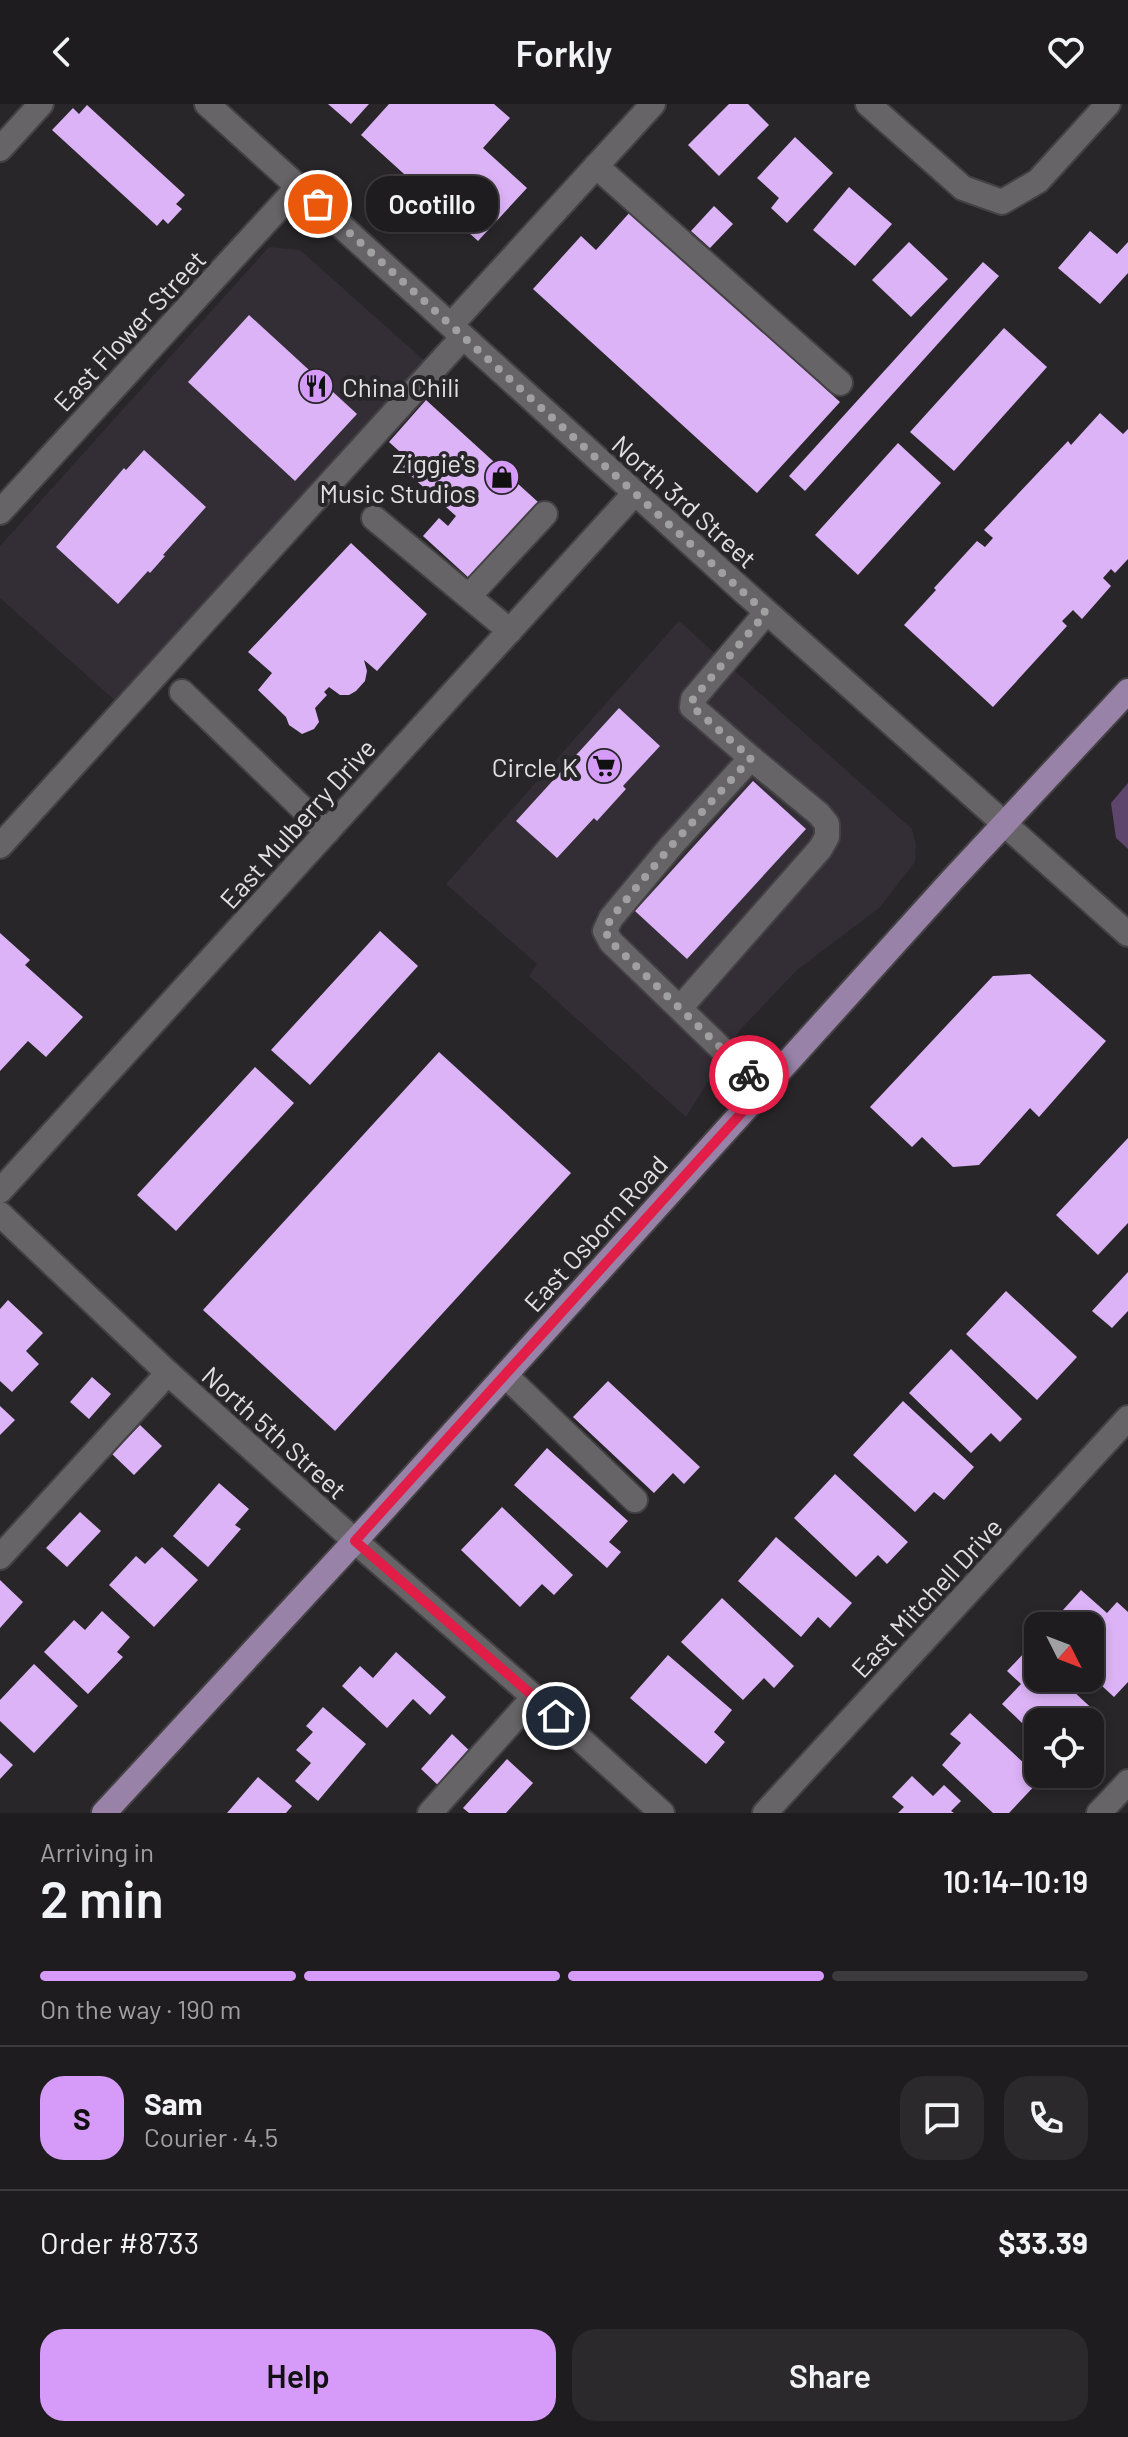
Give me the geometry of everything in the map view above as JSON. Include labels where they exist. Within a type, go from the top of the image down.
[{"type":"main road","name":"East Osborn Road","points":[[104,1813],[355,1541],[1004,823],[1128,691]]},
{"type":"street","points":[[0,149],[41,104]]},
{"type":"street","name":"North 3rd Street","points":[[207,104],[766,613],[1128,934]]},
{"type":"street","points":[[0,846],[457,331],[596,166],[653,104]]},
{"type":"street","points":[[868,104],[963,188],[1002,202],[1038,181],[1108,104]]},
{"type":"street","points":[[596,166],[840,383]]},
{"type":"street","name":"East Flower Street","points":[[0,512],[298,187]]},
{"type":"street","name":"East Mulberry Drive","points":[[0,1191],[635,493]]},
{"type":"street","points":[[469,596],[545,514]]},
{"type":"street","points":[[374,518],[510,631]]},
{"type":"street","points":[[680,1008],[820,849],[827,837],[827,824],[819,814],[692,707],[693,699],[766,613]]},
{"type":"street","points":[[182,692],[327,832]]},
{"type":"street","points":[[751,758],[671,846],[611,918],[605,931],[611,942],[763,1089]]},
{"type":"street","name":"North 5th Street","points":[[0,1214],[168,1373],[662,1813]]},
{"type":"street","points":[[0,1557],[168,1373]]},
{"type":"street","points":[[505,1375],[635,1500]]},
{"type":"street","name":"East Mitchell Drive","points":[[765,1813],[1128,1418]]},
{"type":"street","points":[[430,1813],[534,1697]]},
{"type":"street","points":[[1099,1813],[1128,1782]]},
{"type":"shaded area","points":[[269,247],[300,250],[437,372],[130,714],[0,598],[0,546]]},
{"type":"shaded area","points":[[679,621],[912,829],[916,845],[915,862],[879,908],[797,970],[740,1030],[686,1117],[529,976],[537,964],[446,884]]},
{"type":"shaded area","points":[[1128,783],[1128,849],[1116,838],[1111,803]]},
{"type":"building","points":[[328,104],[369,104],[351,124]]},
{"type":"building","points":[[389,104],[494,104],[510,118],[483,148],[527,188],[478,241],[361,135]]},
{"type":"building","points":[[729,104],[748,104],[769,125],[719,176],[688,145]]},
{"type":"building","points":[[87,105],[185,195],[176,204],[182,209],[168,224],[163,219],[157,226],[52,130],[73,108],[79,114]]},
{"type":"building","points":[[795,137],[833,173],[787,223],[771,208],[779,198],[757,178]]},
{"type":"building","points":[[849,187],[892,224],[855,266],[813,230]]},
{"type":"building","points":[[714,206],[733,224],[710,248],[691,231]]},
{"type":"building","points":[[631,211],[840,402],[757,493],[533,289],[581,236],[596,250]]},
{"type":"building","points":[[1090,231],[1117,254],[1128,242],[1128,273],[1100,304],[1058,268]]},
{"type":"building","points":[[909,242],[948,279],[911,317],[872,280]]},
{"type":"building","points":[[983,262],[999,276],[805,491],[789,476]]},
{"type":"building","points":[[249,315],[357,414],[295,481],[188,382]]},
{"type":"building","points":[[1004,328],[1047,367],[954,471],[910,432]]},
{"type":"building","points":[[426,400],[538,502],[469,578],[423,536],[439,518],[448,526],[456,516],[402,468],[409,460],[389,442]]},
{"type":"building","points":[[1100,413],[1123,434],[1128,429],[1128,559],[1115,573],[1111,569],[1103,578],[1111,586],[1082,619],[1073,610],[1062,621],[1067,626],[993,707],[904,625],[977,541],[985,547],[993,538],[984,530],[1068,441],[1071,445]]},
{"type":"building","points":[[898,443],[941,483],[858,575],[815,535]]},
{"type":"building","points":[[144,450],[206,507],[150,573],[148,571],[118,604],[56,547],[124,468],[126,470]]},
{"type":"building","points":[[351,543],[427,614],[377,671],[364,660],[367,671],[365,681],[356,691],[340,695],[329,687],[324,692],[327,695],[315,708],[319,722],[314,729],[302,734],[289,725],[286,717],[258,690],[272,673],[248,652]]},
{"type":"building","name":"Circle K","points":[[619,708],[660,746],[623,786],[626,789],[597,821],[594,818],[557,858],[516,821]]},
{"type":"building","points":[[753,781],[806,829],[687,959],[635,911]]},
{"type":"building","points":[[380,931],[418,966],[310,1085],[271,1050]]},
{"type":"building","points":[[0,933],[30,960],[25,965],[83,1017],[46,1057],[28,1041],[0,1071]]},
{"type":"building","points":[[1030,974],[1106,1041],[1039,1117],[1030,1108],[979,1165],[953,1167],[922,1137],[912,1147],[870,1107],[993,976]]},
{"type":"building","points":[[439,1052],[571,1173],[335,1431],[203,1310]]},
{"type":"building","points":[[255,1067],[294,1103],[176,1231],[137,1195]]},
{"type":"building","points":[[1128,1138],[1128,1223],[1098,1255],[1056,1215]]},
{"type":"building","points":[[1128,1272],[1128,1311],[1112,1328],[1092,1311]]},
{"type":"building","points":[[1006,1291],[1077,1357],[1037,1400],[966,1334]]},
{"type":"building","points":[[8,1300],[43,1333],[26,1351],[39,1364],[12,1392],[0,1381],[0,1309]]},
{"type":"building","points":[[951,1349],[1022,1419],[1000,1442],[991,1433],[971,1453],[909,1393]]},
{"type":"building","points":[[92,1377],[111,1394],[89,1419],[70,1402]]},
{"type":"building","points":[[608,1381],[700,1467],[684,1484],[673,1473],[654,1493],[573,1417]]},
{"type":"building","points":[[903,1401],[974,1467],[944,1500],[934,1492],[915,1512],[853,1455]]},
{"type":"building","points":[[0,1406],[15,1420],[0,1435]]},
{"type":"building","points":[[140,1425],[162,1446],[134,1475],[112,1454]]},
{"type":"building","points":[[547,1448],[628,1521],[609,1542],[621,1552],[607,1568],[514,1485]]},
{"type":"building","points":[[835,1474],[908,1542],[887,1564],[878,1555],[856,1577],[794,1518]]},
{"type":"building","points":[[219,1483],[249,1509],[235,1525],[241,1529],[208,1567],[173,1536]]},
{"type":"building","points":[[502,1507],[573,1575],[554,1595],[542,1584],[520,1607],[461,1550]]},
{"type":"building","points":[[80,1512],[101,1531],[67,1567],[46,1548]]},
{"type":"building","points":[[776,1537],[852,1603],[830,1628],[818,1617],[801,1637],[738,1581]]},
{"type":"building","points":[[162,1547],[198,1580],[154,1627],[109,1585],[136,1556],[145,1564]]},
{"type":"building","points":[[0,1580],[23,1602],[0,1628]]},
{"type":"building","points":[[1081,1590],[1107,1613],[1117,1602],[1128,1612],[1128,1682],[1114,1697],[1104,1688],[1104,1612],[1063,1610]]},
{"type":"building","points":[[722,1598],[794,1666],[774,1688],[764,1678],[743,1700],[681,1642]]},
{"type":"building","points":[[102,1611],[130,1637],[117,1652],[123,1657],[88,1694],[44,1652],[74,1620],[85,1630]]},
{"type":"building","points":[[396,1652],[446,1697],[430,1715],[413,1699],[387,1728],[342,1686],[360,1666],[373,1678]]},
{"type":"building","points":[[1024,1653],[1024,1692],[1074,1692],[1091,1708],[1024,1708],[1024,1725],[1002,1704],[1021,1684],[1007,1671]]},
{"type":"building","points":[[668,1655],[732,1710],[714,1732],[725,1742],[706,1764],[630,1698]]},
{"type":"building","points":[[34,1664],[78,1706],[34,1753],[0,1721],[0,1700]]},
{"type":"building","points":[[323,1707],[366,1744],[318,1801],[295,1781],[311,1763],[296,1750],[313,1732],[306,1726]]},
{"type":"building","points":[[970,1713],[1024,1763],[1024,1788],[1033,1788],[1009,1813],[993,1813],[942,1765],[961,1743],[950,1734]]},
{"type":"building","points":[[452,1734],[474,1755],[442,1789],[421,1769]]},
{"type":"building","points":[[0,1753],[13,1765],[0,1779]]},
{"type":"building","points":[[507,1759],[533,1783],[506,1813],[469,1813],[463,1808]]},
{"type":"building","points":[[912,1776],[933,1796],[944,1785],[961,1801],[951,1811],[954,1813],[898,1813],[904,1807],[892,1797]]},
{"type":"building","points":[[258,1777],[292,1806],[286,1813],[227,1813]]},
{"type":"way so far","points":[[318,204],[766,613],[693,699],[692,707],[751,758],[671,846],[611,918],[605,931],[611,942],[749,1075]]},
{"type":"place","name":"Ocotillo","points":[[318,204]]},
{"type":"place","name":"China Chili","points":[[316,386]]},
{"type":"place","name":"Ziggie's Music Studios","points":[[502,477]]},
{"type":"place","name":"Circle K","points":[[604,766]]},
{"type":"route","points":[[556,1716],[355,1541],[763,1089],[749,1075]]}]
